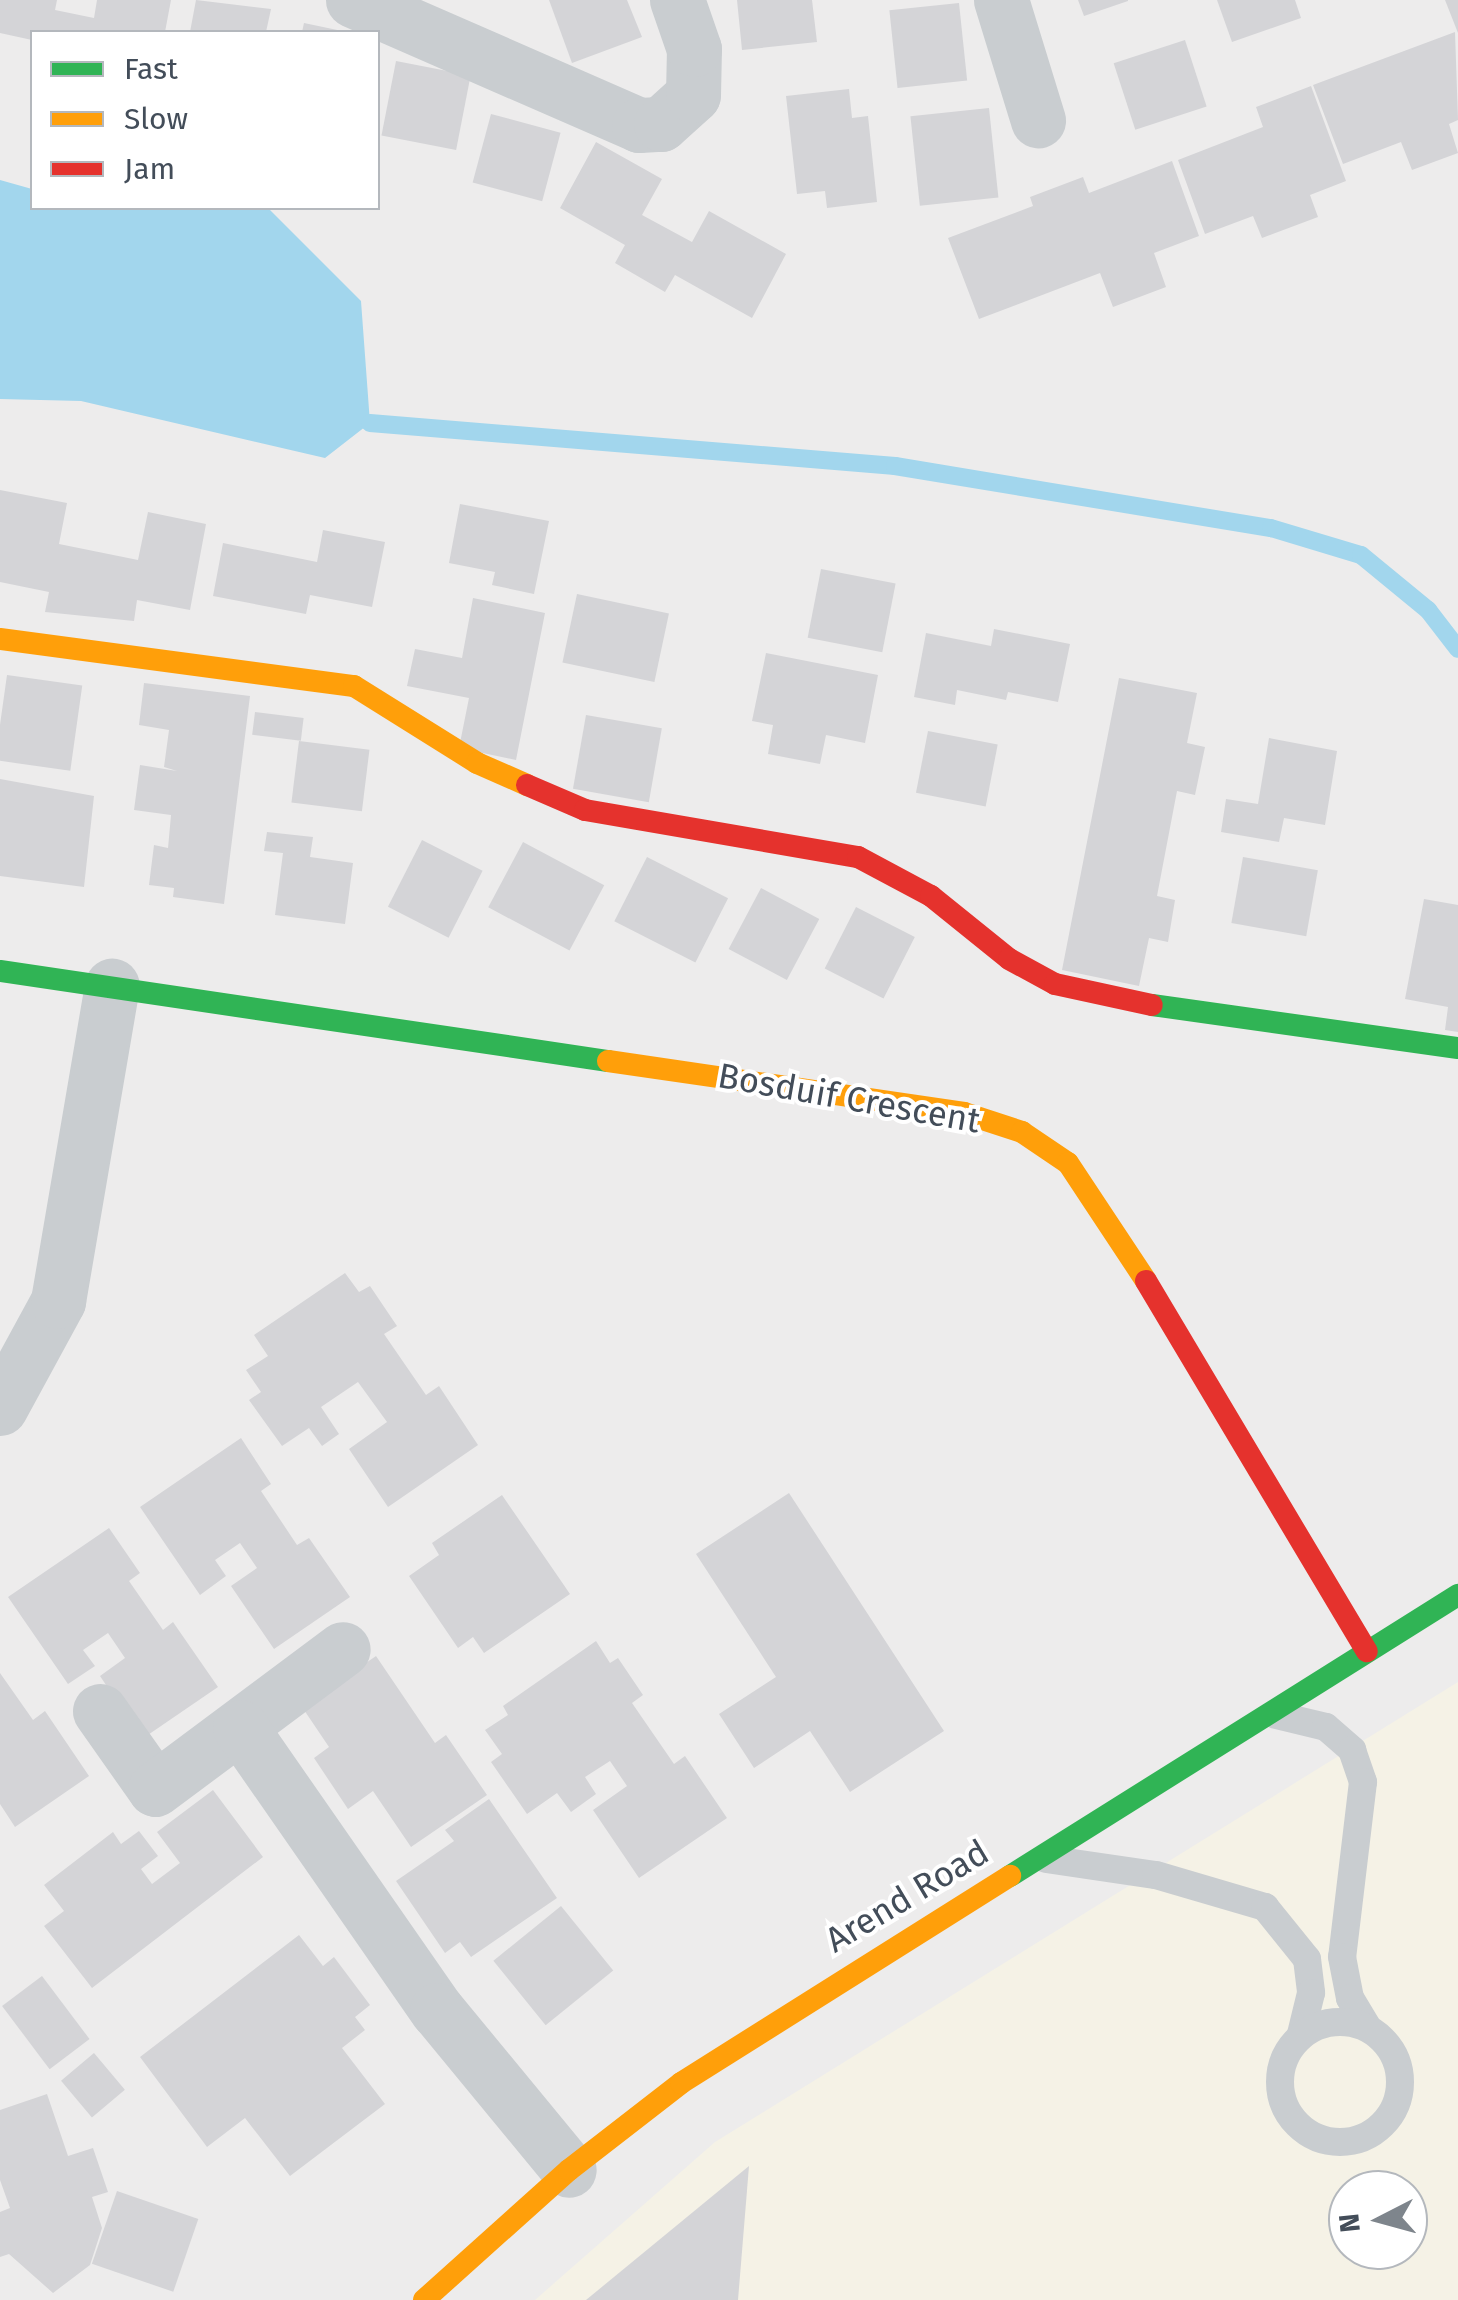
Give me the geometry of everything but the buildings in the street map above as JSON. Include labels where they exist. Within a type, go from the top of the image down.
[{"type":"street","points":[[382,4],[638,125],[670,119],[693,96],[694,49],[677,0]]},
{"type":"street","points":[[1001,0],[1038,120]]},
{"type":"street","points":[[0,639],[354,686],[477,763],[586,810],[858,857],[931,896],[1009,959],[1055,984],[1106,998],[1458,1048]]},
{"type":"street","name":"Bosduif Crescent","points":[[0,971],[964,1113],[1022,1132],[1068,1163],[1111,1222],[1367,1651]]},
{"type":"street","points":[[0,1408],[58,1301],[112,986]]},
{"type":"street","name":"Arend Road","points":[[424,2300],[569,2170],[795,2006],[1458,1595]]},
{"type":"street","points":[[100,1711],[155,1789],[343,1649]]},
{"type":"street","points":[[240,1727],[436,2010],[569,2170]]},
{"type":"lane","points":[[1264,1714],[1326,1727],[1352,1750],[1362,1782],[1342,1957],[1350,1998],[1368,2028]]},
{"type":"lane","points":[[1037,1858],[1156,1875],[1265,1908],[1307,1959],[1311,1993],[1301,2034],[1278,2076],[1281,2100],[1310,2136],[1334,2143],[1378,2129],[1401,2088],[1387,2042],[1368,2028],[1344,2021],[1301,2034]]},
{"type":"shaded area","points":[[1458,1682],[1458,2300],[535,2300],[715,2142]]},
{"type":"water","points":[[0,180],[30,188],[30,210],[270,210],[361,301],[370,423],[325,458],[81,401],[0,399]]},
{"type":"waterway","points":[[370,423],[895,466],[1271,528],[1361,555],[1428,610],[1458,649]]},
{"type":"traffic: fast","points":[[0,971],[608,1061]]},
{"type":"traffic: fast","points":[[1152,1005],[1458,1048]]},
{"type":"traffic: fast","points":[[1010,1876],[1458,1595]]},
{"type":"traffic: slow","points":[[0,639],[354,686],[477,763],[527,785]]},
{"type":"traffic: slow","points":[[608,1061],[964,1113],[1022,1132],[1068,1163],[1146,1281]]},
{"type":"traffic: slow","points":[[424,2300],[569,2170],[681,2083],[1010,1876]]},
{"type":"traffic: jam","points":[[527,785],[585,810],[858,857],[931,896],[1009,959],[1055,984],[1152,1005]]},
{"type":"traffic: jam","points":[[1146,1281],[1367,1651]]}]
